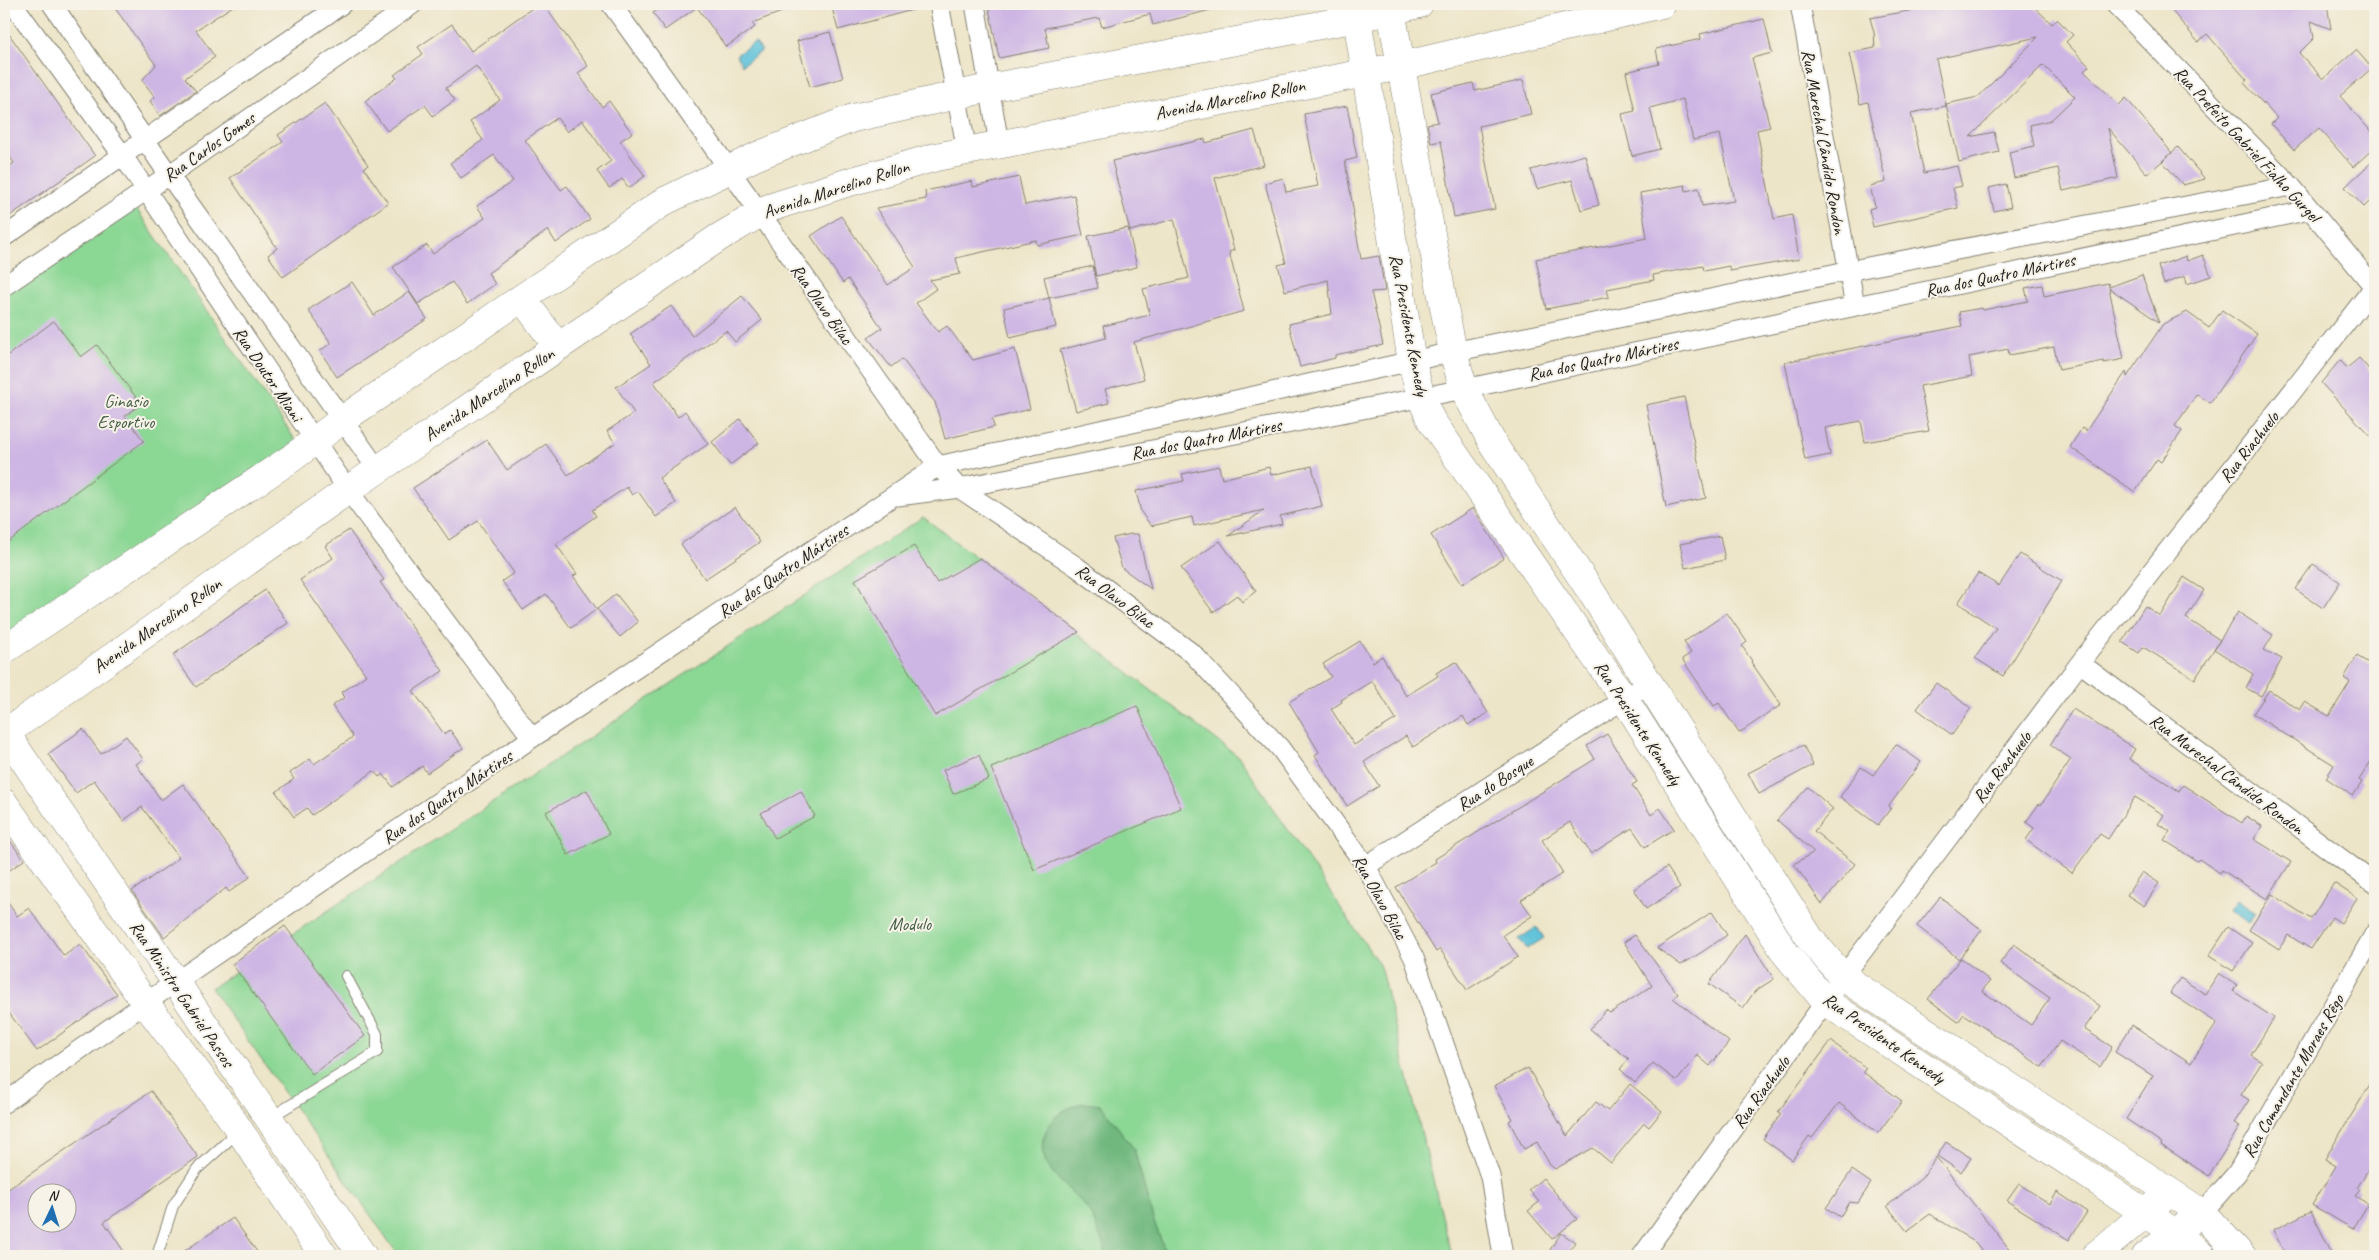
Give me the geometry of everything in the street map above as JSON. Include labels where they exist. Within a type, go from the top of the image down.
[{"type":"main road","points":[[4,650],[314,443],[342,420],[665,201],[756,156],[852,118],[1356,11],[1419,4]]},
{"type":"main road","name":"Avenida Marcelino Rollon","points":[[4,733],[348,490],[718,238],[769,208],[936,157],[1401,66],[1662,4]]},
{"type":"main road","name":"Rua Presidente Kennedy","points":[[1390,7],[1453,352],[1464,389],[1493,444],[1649,683],[1811,940],[1843,978],[2202,1213],[2242,1256]]},
{"type":"main road","name":"Rua Presidente Kennedy","points":[[1356,11],[1412,362],[1421,397],[1431,420],[1624,700],[1786,954],[1826,1002],[2147,1214],[2175,1233],[2202,1256]]},
{"type":"main road","points":[[522,298],[558,347]]},
{"type":"main road","name":"Rua Ministro Gabriel Passos","points":[[4,733],[363,1256]]},
{"type":"main road","name":"Rua Ministro Gabriel Passos","points":[[4,803],[146,1004],[233,1122],[324,1256]]},
{"type":"main road","points":[[233,1122],[251,1095]]},
{"type":"main road","points":[[280,1191],[305,1174]]},
{"type":"main road","points":[[2095,1256],[2147,1214],[2168,1192]]},
{"type":"main road","points":[[2146,1256],[2202,1213]]},
{"type":"street","name":"Rua Doutor Miani","points":[[13,4],[123,156],[314,443],[532,738]]},
{"type":"street","name":"Rua Doutor Miani","points":[[52,4],[169,175],[378,470]]},
{"type":"street","points":[[4,237],[342,4]]},
{"type":"street","name":"Rua Carlos Gomes","points":[[4,286],[169,175],[412,4]]},
{"type":"street","name":"Rua Olavo Bilac","points":[[611,4],[730,169],[759,214],[938,466],[959,488],[1077,568],[1193,654],[1280,748],[1366,866],[1414,958],[1490,1176],[1503,1256]]},
{"type":"street","points":[[939,4],[966,151]]},
{"type":"street","points":[[975,4],[999,144]]},
{"type":"street","name":"Rua Prefeito Gabriel Fialho Gurgel","points":[[2115,4],[2290,186],[2375,288]]},
{"type":"street","name":"Rua Marechal Cândido Rondon","points":[[1799,7],[1855,306]]},
{"type":"street","name":"Rua dos Quatro Mártires","points":[[4,1103],[174,983],[532,738],[938,466],[1453,352],[1847,271],[2290,186]]},
{"type":"street","name":"Rua dos Quatro Mártires","points":[[894,497],[959,488],[1464,389],[2310,210]]},
{"type":"street","name":"Rua Riachuelo","points":[[1642,1256],[1843,978],[2080,663],[2375,288]]},
{"type":"street","points":[[1235,401],[1243,432]]},
{"type":"street","name":"Rua Marechal Cândido Rondon","points":[[2080,663],[2375,884]]},
{"type":"street","name":"Rua do Bosque","points":[[1366,866],[1649,683]]},
{"type":"street","name":"Rua Comandante Moraes Rêgo","points":[[2202,1213],[2237,1173],[2375,933]]},
{"type":"lane","points":[[268,1119],[377,1052],[377,1034],[346,976]]},
{"type":"lane","points":[[157,1256],[173,1206],[197,1169],[233,1122]]},
{"type":"green space","name":"Ginasio Esportivo","points":[[131,201],[301,448],[4,636],[4,292]]},
{"type":"green space","name":"Modulo","points":[[923,517],[1239,757],[1380,966],[1452,1256],[399,1256],[211,988]]},
{"type":"green space","points":[[1083,1103],[1101,1105],[1134,1149],[1153,1219],[1167,1256],[1107,1256],[1089,1211],[1046,1163],[1043,1141],[1050,1123],[1062,1112]]},
{"type":"water","points":[[755,42],[762,51],[742,65],[736,55]]},
{"type":"water","points":[[2236,900],[2256,913],[2249,923],[2229,910]]},
{"type":"water","points":[[1537,927],[1544,938],[1527,949],[1519,939]]},
{"type":"building","points":[[112,4],[236,4],[196,30],[215,57],[185,78],[196,91],[160,116],[150,101],[155,97],[142,80],[156,65]]},
{"type":"building","points":[[538,4],[543,4],[588,66],[578,73],[602,107],[609,101],[632,133],[620,141],[645,176],[629,188],[622,179],[609,188],[597,171],[611,161],[582,120],[567,132],[557,118],[525,140],[561,190],[567,186],[590,219],[556,243],[548,230],[488,273],[495,284],[467,304],[452,282],[418,304],[393,267],[427,245],[433,254],[485,218],[477,206],[513,181],[494,155],[461,178],[450,163],[483,140],[470,122],[500,100],[476,66],[446,88],[455,100],[433,116],[425,105],[387,131],[365,101],[397,78],[394,75],[423,54],[418,47],[452,24],[471,51]]},
{"type":"building","points":[[666,4],[797,4],[798,6],[752,23],[755,27],[726,47],[697,7],[665,30],[653,13]]},
{"type":"building","points":[[831,4],[916,4],[916,9],[838,30]]},
{"type":"building","points":[[1013,4],[1213,4],[1214,9],[1153,25],[1150,14],[1102,27],[1099,18],[1045,28],[1049,48],[999,58],[989,9]]},
{"type":"building","points":[[1946,4],[2031,4],[2052,24],[2057,19],[2073,35],[2066,42],[2089,66],[2084,71],[2119,105],[2126,98],[2172,153],[2147,174],[2108,128],[2118,178],[2063,191],[2058,168],[2014,178],[2009,152],[2034,146],[2030,125],[2051,120],[2075,97],[2043,65],[1970,137],[1994,132],[1999,152],[1959,162],[1946,104],[1978,97],[2038,37],[1936,59],[1946,106],[1911,113],[1924,173],[1957,166],[1962,186],[1953,188],[1958,208],[1873,227],[1869,209],[1875,207],[1870,186],[1886,182],[1868,102],[1860,104],[1849,53],[1875,48],[1874,32],[1870,18]]},
{"type":"building","points":[[2166,4],[2327,4],[2331,29],[2311,21],[2314,38],[2299,53],[2323,79],[2356,50],[2372,68],[2340,96],[2375,136],[2375,147],[2353,167],[2319,128],[2294,150],[2271,124],[2277,118],[2244,83],[2247,80],[2207,34],[2198,42]]},
{"type":"building","points":[[1764,19],[1772,53],[1752,58],[1770,127],[1757,130],[1774,219],[1792,215],[1799,259],[1730,271],[1729,266],[1704,271],[1703,266],[1653,275],[1654,280],[1607,289],[1609,297],[1546,309],[1536,259],[1647,238],[1640,193],[1685,185],[1686,191],[1699,188],[1702,206],[1734,201],[1720,134],[1693,140],[1683,99],[1650,108],[1660,149],[1632,156],[1622,114],[1635,111],[1626,72],[1659,64],[1656,49],[1701,39],[1700,34]]},
{"type":"building","points":[[4,27],[95,156],[4,220],[4,170],[14,163],[4,148]]},
{"type":"building","points":[[830,32],[843,78],[810,87],[797,41]]},
{"type":"building","points":[[1523,80],[1531,114],[1479,126],[1495,209],[1454,217],[1441,141],[1431,143],[1427,124],[1438,122],[1431,93],[1473,83],[1475,91]]},
{"type":"building","points":[[325,103],[368,165],[364,168],[388,203],[283,277],[268,255],[277,248],[230,178],[283,142],[278,135]]},
{"type":"building","points":[[1347,106],[1357,158],[1345,161],[1361,259],[1379,256],[1385,291],[1371,292],[1383,345],[1335,355],[1335,358],[1300,367],[1289,324],[1332,314],[1328,280],[1285,291],[1278,265],[1286,263],[1265,183],[1283,178],[1286,192],[1318,186],[1304,114]]},
{"type":"building","points":[[1254,130],[1264,165],[1215,178],[1234,250],[1229,252],[1244,311],[1134,342],[1144,379],[1105,389],[1109,403],[1076,411],[1060,350],[1106,338],[1103,326],[1150,315],[1143,289],[1189,278],[1174,219],[1130,231],[1112,161],[1205,139],[1206,143]]},
{"type":"building","points":[[2178,147],[2205,179],[2183,185],[2162,161]]},
{"type":"building","points":[[1585,155],[1599,205],[1581,210],[1572,180],[1537,189],[1531,170]]},
{"type":"building","points":[[2375,159],[2375,196],[2364,207],[2345,187]]},
{"type":"building","points":[[1019,177],[1025,205],[1074,195],[1083,235],[1037,245],[1036,240],[956,258],[960,274],[930,280],[936,289],[916,303],[938,332],[947,326],[973,360],[1015,349],[1030,409],[992,419],[994,427],[945,439],[935,402],[902,359],[891,367],[868,338],[882,328],[848,279],[843,283],[811,236],[841,216],[888,285],[915,267],[876,208],[926,199],[925,191],[972,181],[973,187]]},
{"type":"building","points":[[2006,184],[2011,207],[1994,211],[1989,188]]},
{"type":"building","points":[[1128,228],[1137,267],[1096,276],[1088,236]]},
{"type":"building","points":[[2203,255],[2211,276],[2187,284],[2185,276],[2164,284],[2158,266],[2186,256],[2187,261]]},
{"type":"building","points":[[1093,266],[1098,288],[1049,298],[1044,277]]},
{"type":"building","points":[[2142,275],[2159,322],[2109,288],[2124,359],[2059,370],[2054,347],[2009,355],[2008,349],[1969,357],[1972,376],[1920,386],[1929,431],[1865,442],[1861,421],[1825,428],[1830,455],[1805,460],[1785,362],[1962,326],[1959,312],[1982,308],[1983,310],[2028,301],[2025,288],[2042,285],[2044,296],[2108,283],[2109,287]]},
{"type":"building","points":[[352,282],[374,315],[409,292],[427,319],[337,377],[320,351],[331,343],[308,310]]},
{"type":"building","points":[[742,296],[762,320],[735,342],[726,331],[654,382],[678,417],[685,411],[708,444],[659,478],[676,503],[656,517],[638,491],[632,495],[627,487],[592,510],[596,516],[556,544],[577,574],[573,576],[597,609],[571,628],[546,594],[523,610],[502,581],[514,573],[478,521],[449,540],[413,488],[487,440],[507,470],[546,444],[568,475],[615,443],[607,431],[634,413],[616,387],[651,364],[630,334],[671,306],[692,336]]},
{"type":"building","points":[[1049,298],[1056,327],[1010,338],[1004,308]]},
{"type":"building","points":[[2222,310],[2257,334],[2210,403],[2197,394],[2175,426],[2182,431],[2161,462],[2157,459],[2135,492],[2070,447],[2082,428],[2086,431],[2126,372],[2127,377],[2163,324],[2187,312],[2209,328]]},
{"type":"building","points":[[54,321],[81,357],[97,345],[141,404],[125,416],[144,441],[4,545],[4,358]]},
{"type":"building","points":[[2359,358],[2375,376],[2375,441],[2321,383],[2340,360],[2347,368]]},
{"type":"building","points":[[1684,397],[1706,498],[1666,507],[1646,405]]},
{"type":"building","points":[[740,419],[759,443],[730,465],[712,442]]},
{"type":"building","points":[[1219,466],[1222,479],[1269,467],[1271,475],[1312,466],[1322,506],[1280,516],[1282,524],[1228,536],[1264,510],[1194,526],[1192,517],[1151,526],[1141,512],[1136,491],[1184,481],[1182,474]]},
{"type":"building","points":[[735,507],[760,542],[705,579],[681,544]]},
{"type":"building","points":[[1473,508],[1504,558],[1462,584],[1431,535]]},
{"type":"building","points":[[349,530],[384,580],[380,582],[443,671],[413,691],[444,734],[450,730],[463,748],[427,773],[422,766],[393,787],[383,774],[379,777],[374,771],[312,815],[307,808],[294,817],[276,792],[294,779],[290,773],[310,759],[314,764],[353,737],[332,706],[345,697],[341,693],[366,675],[300,580],[333,558],[325,546]]},
{"type":"building","points":[[1138,534],[1151,589],[1122,568],[1113,538]]},
{"type":"building","points":[[1720,536],[1725,560],[1685,568],[1680,544]]},
{"type":"building","points":[[1220,541],[1256,591],[1242,602],[1237,595],[1213,612],[1181,568]]},
{"type":"building","points":[[914,546],[937,583],[980,558],[1079,632],[935,716],[855,580]]},
{"type":"building","points":[[2020,554],[2062,581],[2003,676],[1975,658],[1996,628],[1958,603],[1978,573],[1999,586]]},
{"type":"building","points":[[2313,564],[2340,582],[2323,608],[2295,589]]},
{"type":"building","points":[[2184,577],[2204,590],[2186,618],[2220,640],[2195,679],[2143,647],[2139,653],[2122,642],[2145,606],[2160,616]]},
{"type":"building","points":[[265,590],[288,623],[196,687],[173,655]]},
{"type":"building","points":[[616,594],[638,622],[620,637],[597,609]]},
{"type":"building","points":[[2238,612],[2273,635],[2264,650],[2282,659],[2261,696],[2246,688],[2253,674],[2214,649]]},
{"type":"building","points":[[1727,613],[1747,642],[1742,646],[1751,662],[1781,705],[1739,733],[1719,703],[1714,706],[1682,659],[1691,653],[1684,642]]},
{"type":"building","points":[[1360,641],[1373,662],[1382,656],[1406,696],[1438,676],[1436,673],[1456,662],[1488,713],[1468,725],[1463,716],[1413,747],[1406,736],[1364,762],[1379,786],[1347,806],[1315,755],[1319,752],[1289,702],[1331,677],[1323,664]],"holes":[[[1372,681],[1396,719],[1354,745],[1331,709],[1342,702],[1341,700]]]},
{"type":"building","points":[[2357,656],[2375,667],[2375,755],[2359,780],[2362,782],[2353,796],[2326,778],[2334,765],[2253,714],[2269,690],[2300,710],[2305,702],[2329,716],[2350,682],[2344,678]]},
{"type":"building","points":[[1936,683],[1971,708],[1952,735],[1917,709]]},
{"type":"building","points":[[1137,706],[1181,808],[1034,870],[991,768]]},
{"type":"building","points":[[2073,709],[2135,749],[2129,759],[2179,791],[2183,785],[2242,823],[2246,816],[2262,826],[2254,839],[2291,862],[2267,899],[2222,870],[2220,873],[2164,840],[2170,831],[2158,824],[2164,815],[2135,797],[2108,839],[2100,834],[2072,873],[2026,840],[2034,828],[2026,822],[2039,804],[2041,805],[2071,759],[2050,745]]},
{"type":"building","points":[[83,729],[101,754],[126,736],[143,759],[136,764],[161,800],[183,784],[250,877],[229,892],[226,888],[164,937],[132,891],[179,858],[142,807],[123,821],[94,780],[76,793],[48,754]]},
{"type":"building","points":[[1607,734],[1637,782],[1632,785],[1651,815],[1660,808],[1674,829],[1645,847],[1632,828],[1591,854],[1570,822],[1542,840],[1563,873],[1521,900],[1532,916],[1503,935],[1518,957],[1467,990],[1440,949],[1436,952],[1396,887],[1436,862],[1435,859],[1595,759],[1587,746]]},
{"type":"building","points":[[1896,744],[1921,762],[1889,806],[1891,808],[1878,825],[1840,797],[1861,767],[1873,775]]},
{"type":"building","points":[[1803,745],[1813,765],[1759,794],[1748,773]]},
{"type":"building","points":[[979,755],[989,779],[953,794],[943,770]]},
{"type":"building","points":[[1808,787],[1833,809],[1814,831],[1855,864],[1822,904],[1794,864],[1814,852],[1777,820]]},
{"type":"building","points":[[587,790],[609,834],[568,855],[546,812]]},
{"type":"building","points":[[801,791],[815,816],[775,838],[761,813]]},
{"type":"building","points":[[4,832],[24,860],[4,874]]},
{"type":"building","points":[[1667,867],[1680,887],[1646,909],[1634,889]]},
{"type":"building","points":[[2142,872],[2159,883],[2144,906],[2127,895]]},
{"type":"building","points":[[2334,883],[2357,898],[2341,923],[2332,917],[2311,949],[2288,935],[2279,949],[2249,930],[2272,894],[2311,919]]},
{"type":"building","points":[[4,897],[17,916],[29,908],[64,956],[80,944],[117,994],[37,1051],[4,1006]]},
{"type":"building","points":[[1940,897],[1982,930],[1959,959],[1917,926]]},
{"type":"building","points":[[1712,912],[1727,935],[1702,952],[1681,965],[1657,948]]},
{"type":"building","points":[[285,926],[365,1036],[312,1074],[232,964]]},
{"type":"building","points":[[2228,927],[2252,943],[2233,971],[2209,956]]},
{"type":"building","points":[[1745,934],[1774,979],[1755,991],[1743,1008],[1709,984]]},
{"type":"building","points":[[1635,935],[1678,994],[1673,998],[1729,1042],[1710,1066],[1697,1055],[1677,1081],[1653,1063],[1635,1083],[1620,1069],[1629,1059],[1590,1029],[1606,1010],[1610,1013],[1652,986],[1624,942]]},
{"type":"building","points":[[2014,944],[2100,1006],[2084,1029],[2112,1047],[2100,1067],[2060,1041],[2042,1067],[1964,1014],[1958,1022],[1928,999],[1961,958],[1990,981],[1982,991],[2031,1025],[2050,998],[2000,963]]},
{"type":"building","points":[[2219,973],[2237,985],[2233,991],[2274,1018],[2251,1055],[2262,1062],[2241,1095],[2249,1100],[2234,1123],[2240,1126],[2209,1176],[2161,1145],[2162,1143],[2126,1119],[2153,1076],[2115,1052],[2132,1025],[2191,1063],[2217,1023],[2170,993],[2180,978],[2205,994]]},
{"type":"building","points":[[1831,1041],[1866,1068],[1863,1072],[1902,1101],[1878,1133],[1839,1103],[1812,1138],[1809,1136],[1792,1160],[1763,1139],[1781,1114],[1778,1112]]},
{"type":"building","points":[[1528,1068],[1567,1136],[1596,1102],[1608,1111],[1630,1084],[1662,1111],[1649,1127],[1644,1123],[1611,1163],[1593,1148],[1555,1169],[1550,1165],[1537,1142],[1524,1149],[1509,1121],[1512,1119],[1494,1086]]},
{"type":"building","points":[[2375,1076],[2375,1158],[2357,1188],[2360,1190],[2355,1196],[2368,1204],[2353,1229],[2312,1205],[2336,1166],[2325,1159]]},
{"type":"building","points":[[151,1091],[198,1157],[104,1222],[127,1256],[4,1256],[4,1192]]},
{"type":"building","points":[[1946,1142],[1971,1158],[1961,1172],[1937,1156]]},
{"type":"building","points":[[1936,1157],[2015,1256],[1986,1256],[1976,1243],[1930,1214],[1907,1231],[1887,1206],[1922,1178]]},
{"type":"building","points":[[1852,1170],[1871,1183],[1858,1203],[1849,1202],[1840,1217],[1826,1208]]},
{"type":"building","points":[[1543,1178],[1577,1219],[1552,1239],[1528,1211],[1539,1202],[1529,1190]]},
{"type":"building","points":[[2019,1184],[2050,1204],[2057,1192],[2087,1212],[2069,1240],[2007,1201]]},
{"type":"building","points":[[2311,1211],[2333,1256],[2286,1256],[2273,1230]]},
{"type":"building","points":[[233,1218],[260,1256],[177,1256]]},
{"type":"building","points":[[1561,1233],[1575,1242],[1566,1256],[1546,1256]]}]
